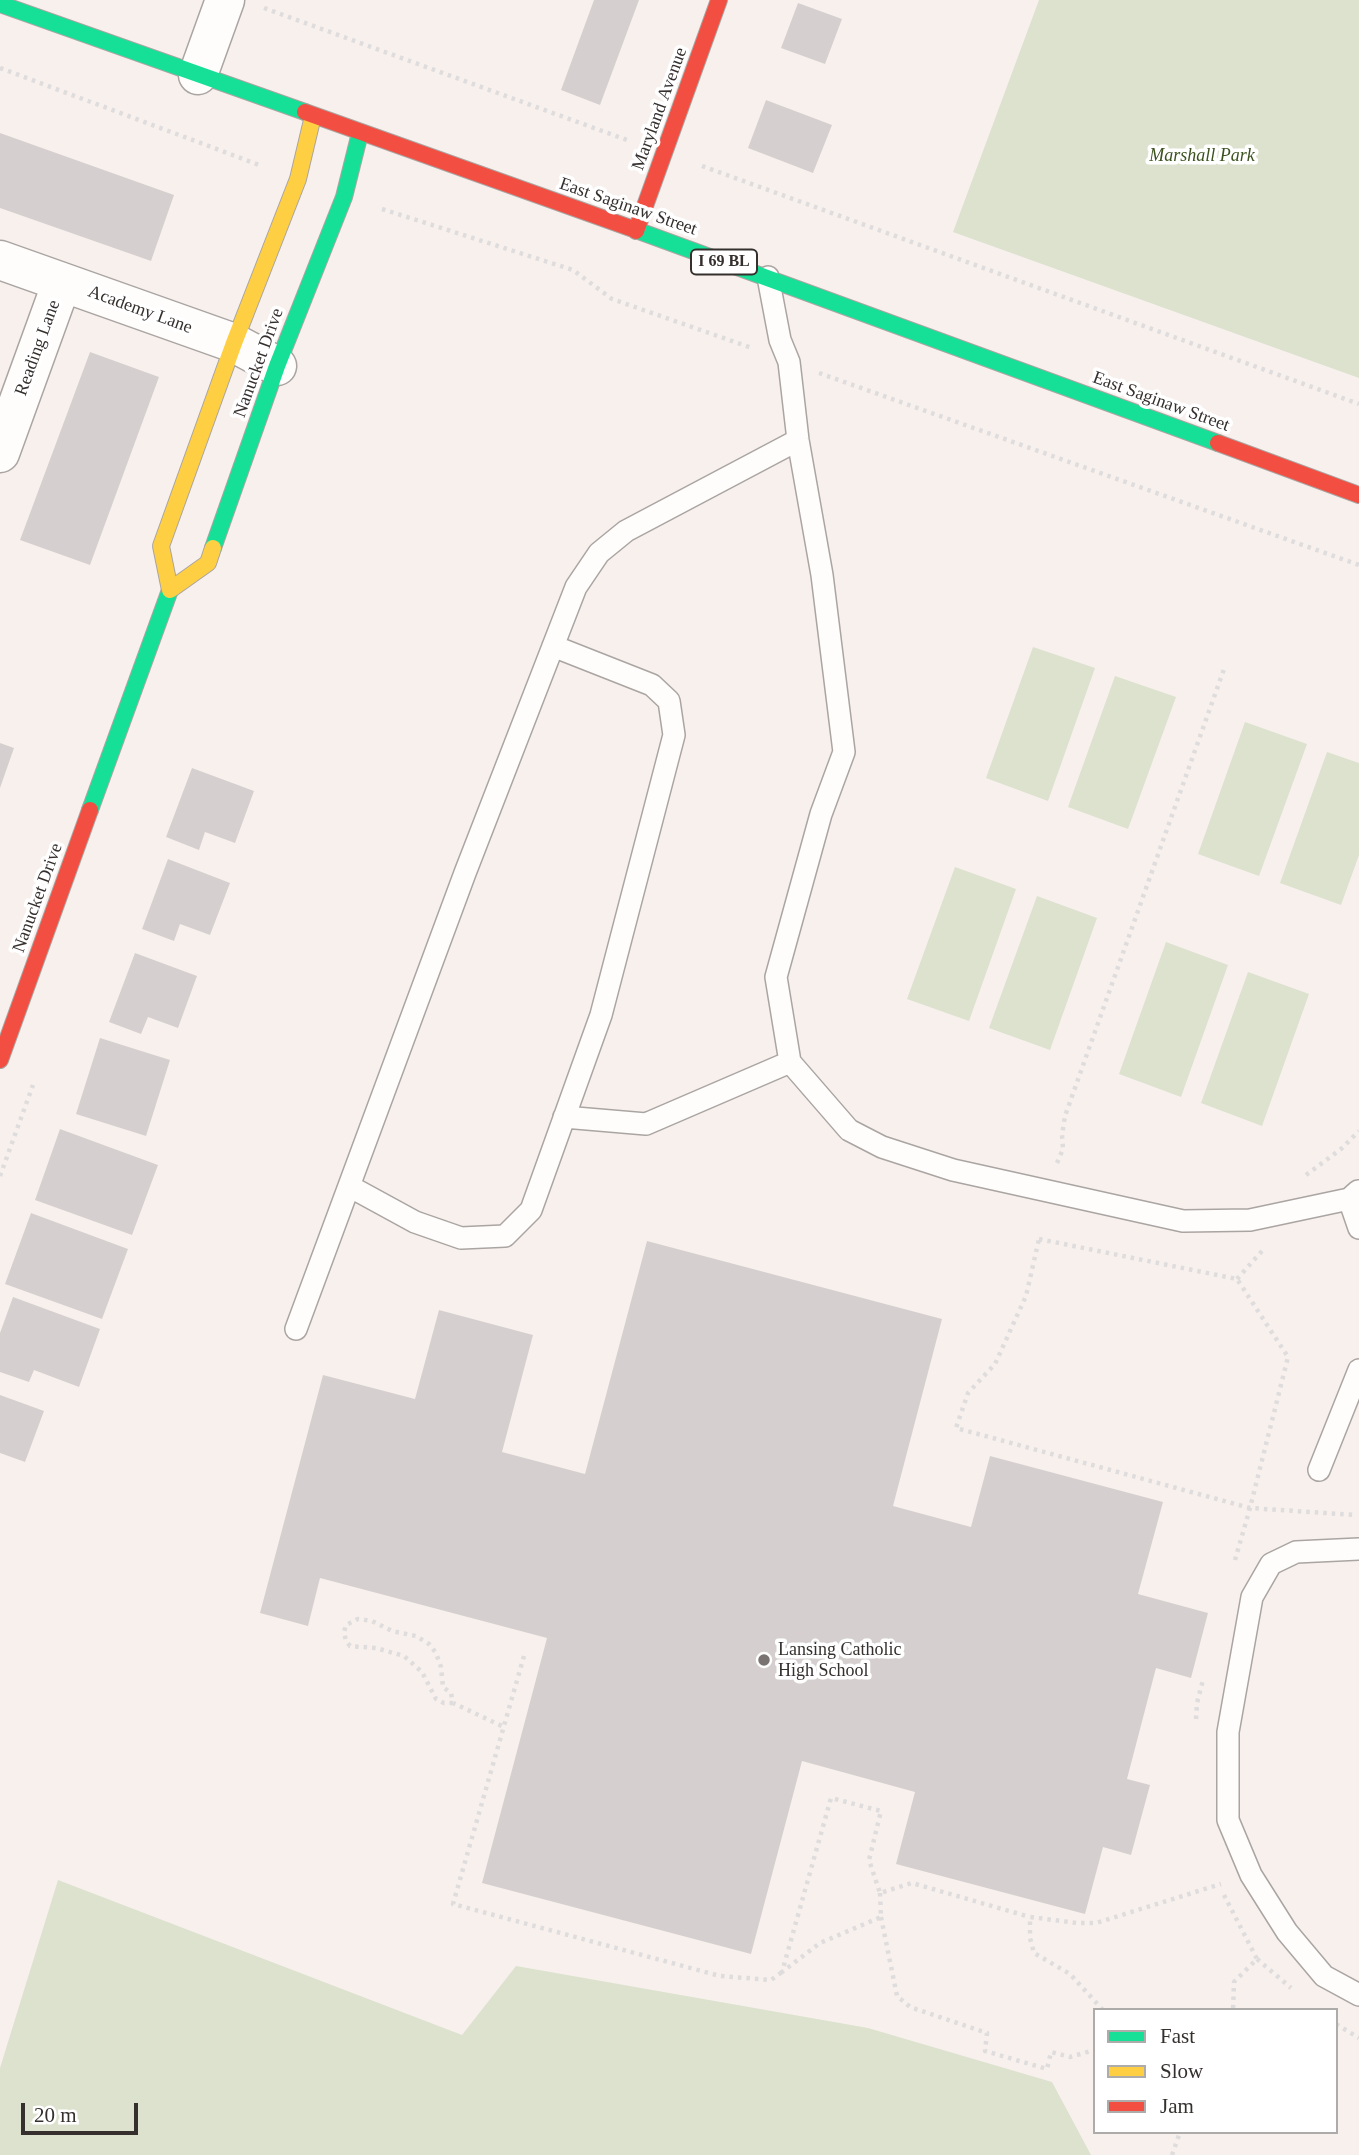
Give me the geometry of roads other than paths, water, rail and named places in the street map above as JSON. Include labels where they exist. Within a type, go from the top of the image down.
[{"type":"street","name":"Maryland Avenue","points":[[636,231],[719,0]]},
{"type":"street","points":[[198,75],[224,2]]},
{"type":"street","name":"East Saginaw Street","points":[[0,4],[768,277],[1359,495]]},
{"type":"street","name":"Nanucket Drive","points":[[0,1060],[170,590],[160,546],[234,343],[298,179],[313,116]]},
{"type":"street","name":"Nanucket Drive","points":[[170,590],[208,563],[278,366],[344,197],[360,133]]},
{"type":"street","name":"Academy Lane","points":[[0,260],[234,343],[278,366]]},
{"type":"street","name":"Reading Lane","points":[[0,453],[62,282]]},
{"type":"lane","points":[[768,277],[780,340],[789,362],[798,440],[822,576],[844,752],[821,814],[776,977],[790,1062],[849,1130],[882,1147],[953,1170],[1184,1221],[1250,1220],[1354,1194],[1359,1228]]},
{"type":"lane","points":[[296,1329],[576,587],[599,554],[626,531],[798,440]]},
{"type":"lane","points":[[349,1186],[415,1222],[461,1238],[505,1236],[531,1210],[601,1015],[674,734],[669,701],[652,685],[553,646]]},
{"type":"lane","points":[[564,1117],[646,1124],[790,1062]]},
{"type":"lane","points":[[1318,1470],[1359,1370]]},
{"type":"lane","points":[[1359,1549],[1296,1552],[1271,1564],[1252,1597],[1228,1732],[1228,1820],[1251,1875],[1287,1932],[1324,1976],[1359,1995]]},
{"type":"place","name":"Lansing Catholic High School","points":[[764,1660]]},
{"type":"park label","name":"Marshall Park","points":[[1202,156]]}]
